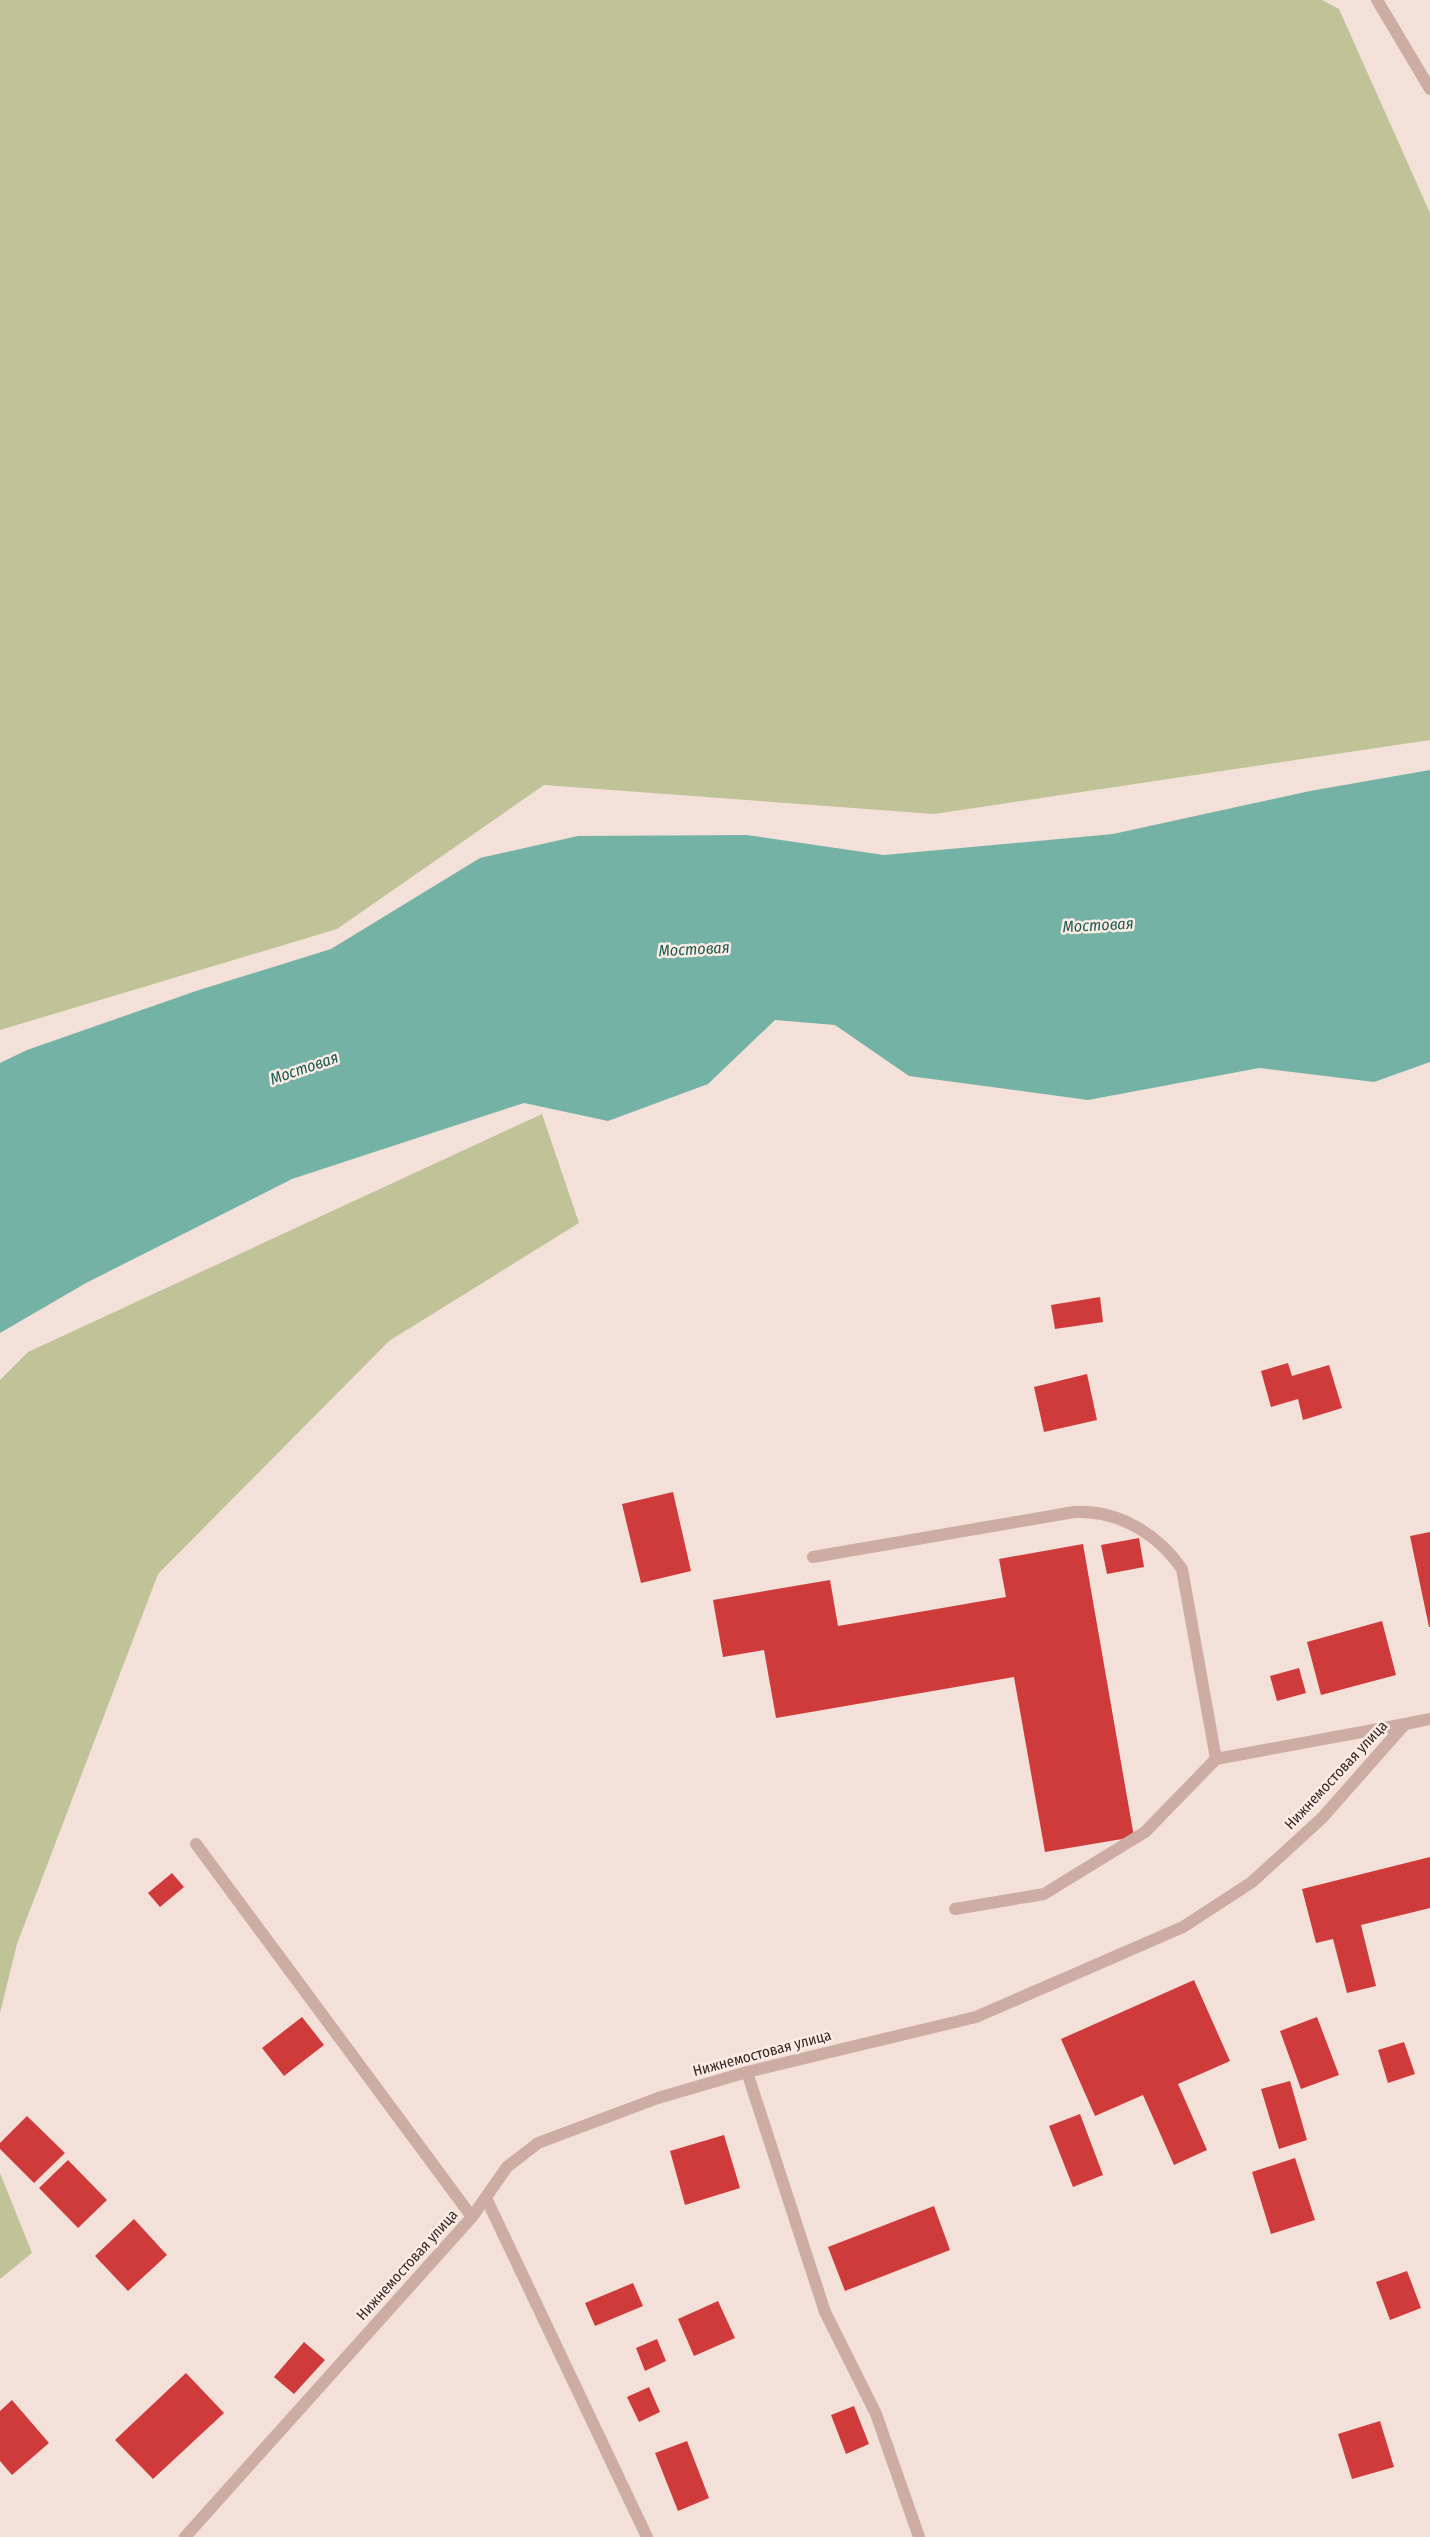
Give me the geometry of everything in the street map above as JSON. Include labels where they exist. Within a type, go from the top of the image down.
[{"type":"street","points":[[1377,0],[1430,89]]},
{"type":"street","points":[[812,1557],[1074,1512],[1095,1511],[1114,1515],[1157,1542],[1172,1554],[1182,1569],[1216,1758]]},
{"type":"street","name":"Нижнемостовая улица","points":[[185,2537],[472,2217],[507,2167],[538,2143],[658,2098],[748,2072],[976,2017],[1183,1927],[1252,1882],[1322,1818],[1405,1724],[1430,1719]]},
{"type":"street","points":[[955,1909],[1044,1894],[1144,1832],[1216,1758],[1405,1724]]},
{"type":"street","points":[[196,1844],[472,2217]]},
{"type":"street","points":[[748,2072],[825,2312],[876,2414],[919,2537]]},
{"type":"street","points":[[486,2198],[647,2537]]},
{"type":"green space","points":[[0,0],[1322,0],[1339,9],[1430,213],[1430,740],[934,814],[544,785],[337,929],[0,1030]]},
{"type":"green space","points":[[542,1114],[579,1223],[389,1341],[158,1574],[17,1944],[0,2013],[0,1380],[28,1352]]},
{"type":"green space","points":[[0,2173],[32,2253],[0,2279]]},
{"type":"water","name":"Мостовая","points":[[1430,770],[1430,1062],[1374,1082],[1259,1068],[1088,1100],[909,1076],[835,1025],[775,1020],[708,1084],[608,1121],[524,1103],[292,1179],[86,1283],[0,1333],[0,1063],[27,1050],[196,991],[331,949],[480,858],[578,836],[747,835],[884,855],[1113,834],[1310,791]]},
{"type":"building","points":[[1100,1297],[1103,1322],[1055,1329],[1051,1305]]},
{"type":"building","points":[[1288,1363],[1292,1376],[1329,1365],[1342,1408],[1303,1420],[1298,1399],[1271,1407],[1261,1371]]},
{"type":"building","points":[[1087,1374],[1097,1420],[1044,1432],[1034,1387]]},
{"type":"building","points":[[673,1492],[691,1571],[641,1583],[622,1504]]},
{"type":"building","points":[[1430,1532],[1430,1627],[1429,1627],[1410,1536]]},
{"type":"building","points":[[1139,1538],[1144,1567],[1107,1574],[1101,1545]]},
{"type":"building","points":[[1083,1544],[1134,1837],[1045,1852],[1014,1677],[776,1718],[764,1650],[723,1657],[713,1600],[830,1580],[838,1626],[1006,1597],[999,1559]]},
{"type":"building","points":[[1382,1621],[1396,1675],[1321,1695],[1307,1642]]},
{"type":"building","points":[[1299,1668],[1306,1693],[1277,1701],[1270,1676]]},
{"type":"building","points":[[1430,1857],[1430,1908],[1361,1925],[1376,1986],[1347,1993],[1333,1939],[1316,1943],[1302,1889]]},
{"type":"building","points":[[172,1873],[184,1887],[160,1907],[148,1893]]},
{"type":"building","points":[[1194,1980],[1230,2061],[1178,2084],[1207,2150],[1174,2165],[1143,2095],[1095,2116],[1061,2039]]},
{"type":"building","points":[[302,2017],[324,2045],[284,2076],[262,2048]]},
{"type":"building","points":[[1317,2017],[1339,2075],[1301,2089],[1280,2031]]},
{"type":"building","points":[[1404,2042],[1415,2074],[1388,2083],[1378,2050]]},
{"type":"building","points":[[1290,2081],[1307,2140],[1279,2149],[1261,2089]]},
{"type":"building","points":[[1080,2114],[1103,2175],[1073,2187],[1049,2126]]},
{"type":"building","points":[[27,2116],[65,2153],[34,2183],[0,2149],[0,2143]]},
{"type":"building","points":[[724,2135],[740,2188],[685,2205],[670,2151]]},
{"type":"building","points":[[1295,2158],[1315,2220],[1271,2234],[1252,2172]]},
{"type":"building","points":[[68,2160],[107,2200],[78,2228],[39,2188]]},
{"type":"building","points":[[934,2206],[950,2250],[845,2291],[828,2247]]},
{"type":"building","points":[[134,2219],[167,2255],[128,2291],[95,2256]]},
{"type":"building","points":[[1407,2271],[1421,2308],[1390,2320],[1376,2282]]},
{"type":"building","points":[[633,2283],[643,2306],[595,2326],[585,2303]]},
{"type":"building","points":[[718,2301],[735,2338],[694,2356],[678,2319]]},
{"type":"building","points":[[657,2339],[666,2361],[645,2371],[636,2348]]},
{"type":"building","points":[[304,2342],[325,2360],[294,2394],[274,2377]]},
{"type":"building","points":[[186,2373],[224,2413],[153,2479],[115,2440]]},
{"type":"building","points":[[649,2387],[660,2412],[639,2422],[627,2397]]},
{"type":"building","points":[[12,2400],[49,2443],[12,2475],[0,2461],[0,2411]]},
{"type":"building","points":[[854,2406],[869,2444],[846,2454],[831,2415]]},
{"type":"building","points":[[1380,2421],[1394,2467],[1352,2479],[1338,2434]]},
{"type":"building","points":[[687,2441],[709,2498],[678,2511],[655,2453]]}]
